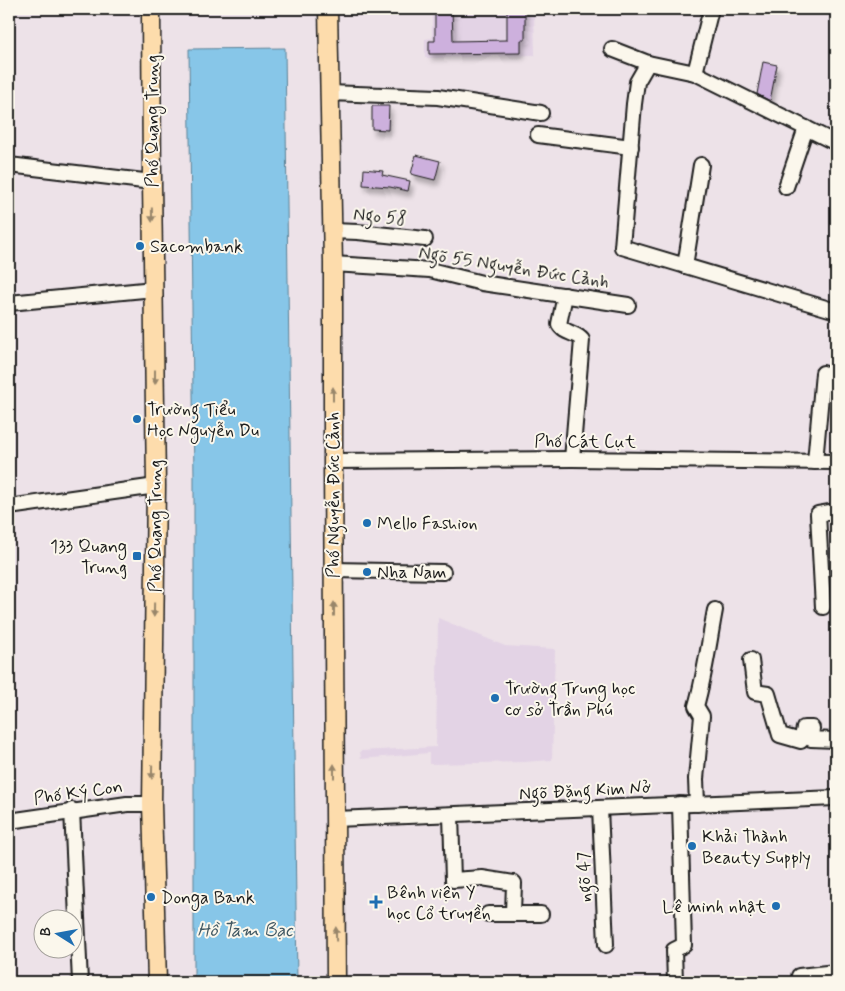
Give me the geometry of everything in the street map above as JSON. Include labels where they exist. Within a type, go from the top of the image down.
[{"type":"main road","name":"Phố Quang Trung","points":[[152,9],[156,486],[152,804],[157,982]]},
{"type":"main road","name":"Phố Nguyễn Đức Cảnh","points":[[328,9],[333,264],[336,982]]},
{"type":"street","points":[[695,73],[711,9]]},
{"type":"street","points":[[612,50],[648,63],[695,73],[836,143]]},
{"type":"street","points":[[648,63],[637,82],[622,247],[836,311]]},
{"type":"street","points":[[330,94],[438,98],[541,113]]},
{"type":"street","points":[[786,187],[806,128]]},
{"type":"street","points":[[538,135],[630,147]]},
{"type":"street","points":[[9,165],[152,182]]},
{"type":"street","points":[[684,266],[701,166]]},
{"type":"street","name":"Ngo 58","points":[[332,232],[358,232],[425,239]]},
{"type":"street","name":"Ngõ 55 Nguyễn Đức Cảnh","points":[[333,264],[430,270],[482,283],[628,305]]},
{"type":"street","points":[[9,303],[154,289]]},
{"type":"street","points":[[565,295],[559,324],[564,330],[578,335],[582,340],[572,459]]},
{"type":"street","points":[[815,462],[824,373]]},
{"type":"street","name":"Phố Cát Cụt","points":[[333,461],[572,459],[836,462]]},
{"type":"street","points":[[9,507],[156,486]]},
{"type":"street","points":[[823,607],[818,514],[836,511]]},
{"type":"street","points":[[333,570],[443,572]]},
{"type":"street","points":[[696,804],[696,779],[702,716],[696,706],[703,681],[704,664],[715,610]]},
{"type":"street","points":[[751,660],[755,692],[768,694],[780,735],[801,740],[804,728],[812,728],[812,739],[836,740]]},
{"type":"street","name":"Ngõ Đặng Kim Nở","points":[[335,819],[836,798]]},
{"type":"street","name":"Phố Ký Con","points":[[9,821],[72,810],[127,804],[152,804]]},
{"type":"street","points":[[675,982],[674,950],[684,946],[680,804]]},
{"type":"street","name":"ngõ 47","points":[[600,808],[606,945]]},
{"type":"street","points":[[72,810],[80,982]]},
{"type":"street","points":[[451,815],[453,880],[482,878],[514,883],[513,913]]},
{"type":"street","points":[[488,914],[541,914]]},
{"type":"street","points":[[799,976],[836,972]]},
{"type":"shaded area","points":[[432,9],[534,9],[535,55],[425,58],[425,39],[432,38]]},
{"type":"shaded area","name":"Trường Trung học cơ sở Trần Phú","points":[[438,618],[505,646],[555,649],[552,760],[429,764],[429,753],[361,759],[360,751],[436,747]]},
{"type":"water","name":"Hồ Tam Bạc","points":[[285,48],[297,982],[194,982],[194,478],[189,49]]},
{"type":"building","points":[[435,9],[452,9],[453,41],[507,40],[507,9],[525,9],[525,40],[521,40],[521,53],[429,54],[429,41],[435,41]]},
{"type":"building","points":[[763,62],[777,65],[770,101],[757,94]]},
{"type":"building","points":[[372,106],[389,106],[388,130],[372,129]]},
{"type":"building","points":[[416,155],[440,161],[435,180],[411,174]]},
{"type":"building","points":[[364,169],[383,171],[382,175],[410,181],[408,191],[390,187],[363,185]]},
{"type":"place","name":"Sacombank","points":[[140,246]]},
{"type":"place","name":"Trường Tiểu Học Nguyễn Du","points":[[137,419]]},
{"type":"place","name":"Mello Fashion","points":[[367,523]]},
{"type":"place","name":"133 Quang Trung","points":[[137,556]]},
{"type":"place","name":"Nha Nam","points":[[367,572]]},
{"type":"place","name":"Trường Trung học cơ sở Trần Phú","points":[[495,698]]},
{"type":"place","name":"Khải Thành Beauty Supply","points":[[692,846]]},
{"type":"place","name":"Donga Bank","points":[[151,897]]},
{"type":"place","name":"Bênh viện Y học Cổ truyền","points":[[376,902]]},
{"type":"place","name":"Lê minh nhật","points":[[776,906]]}]
